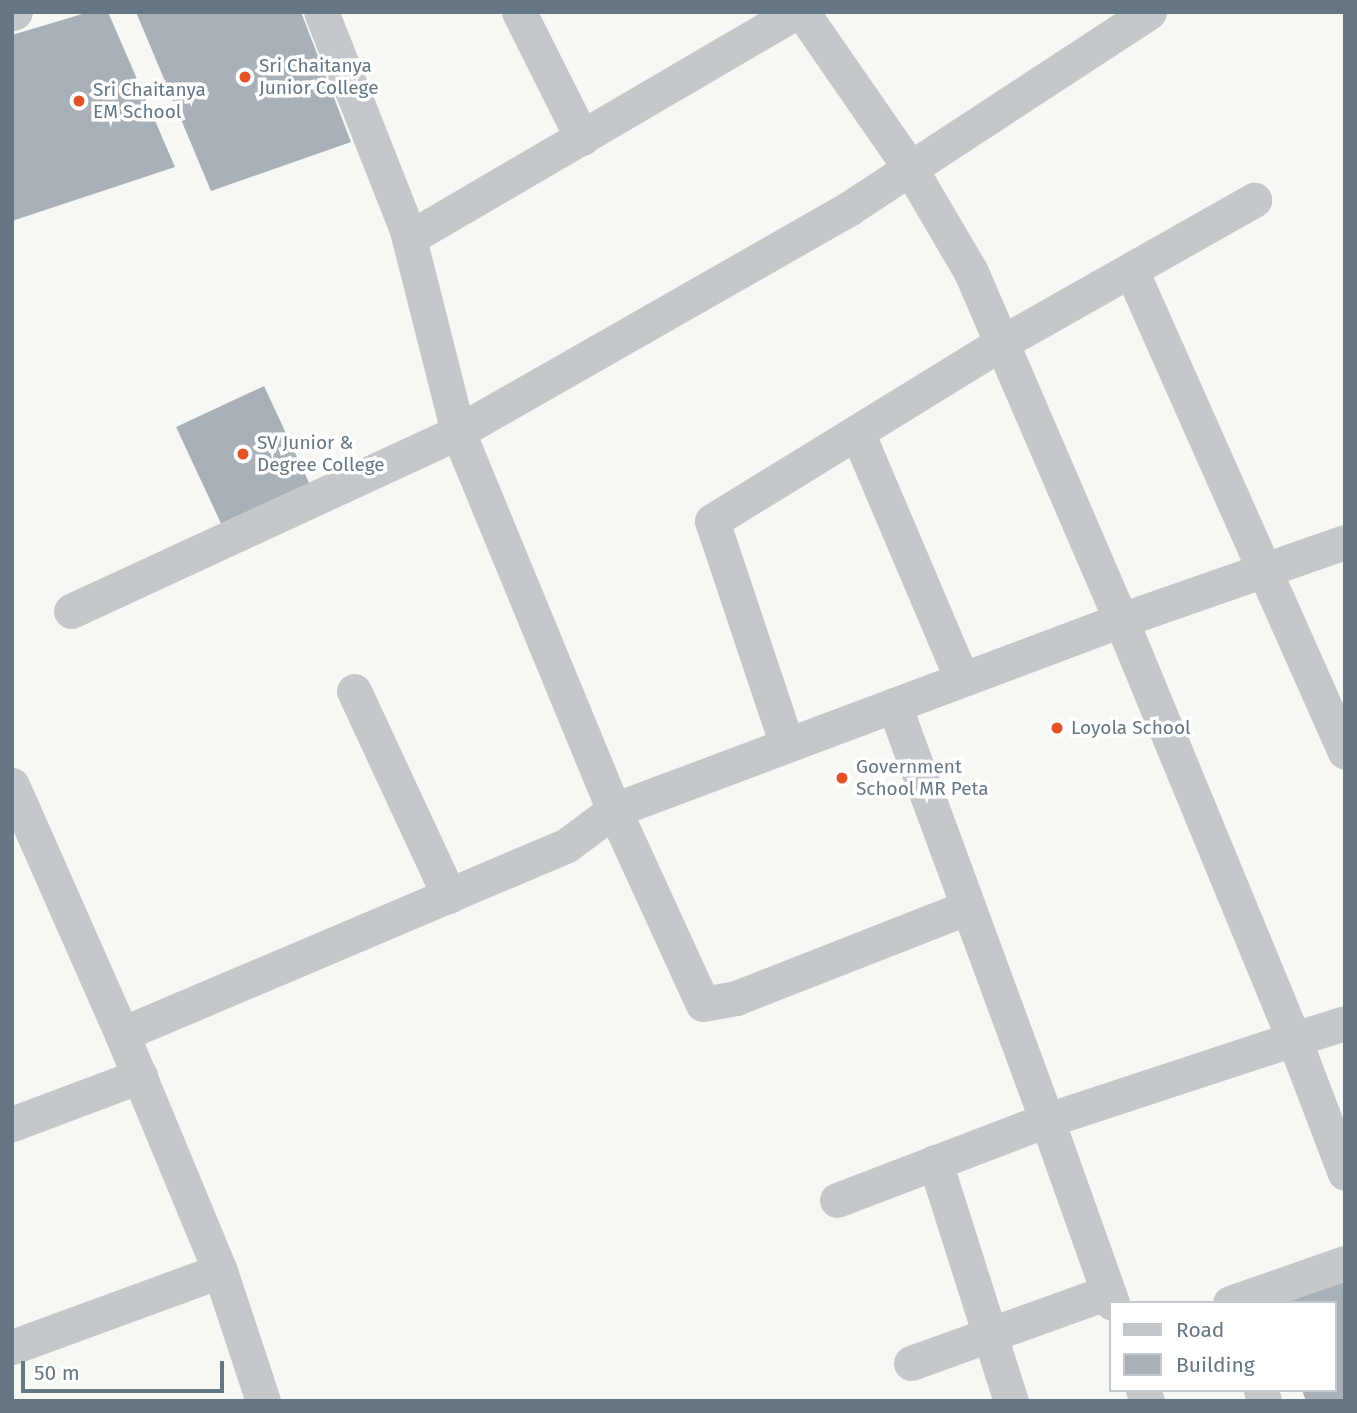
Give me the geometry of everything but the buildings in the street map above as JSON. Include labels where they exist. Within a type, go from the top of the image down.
[{"type":"street","points":[[321,12],[409,238],[458,432],[614,810],[703,1004],[736,998],[968,907]]},
{"type":"street","points":[[519,12],[582,138]]},
{"type":"street","points":[[409,238],[796,12]]},
{"type":"street","points":[[802,12],[910,168],[971,272],[1121,620],[1294,1039],[1345,1173]]},
{"type":"street","points":[[71,611],[458,432],[910,168],[1149,12]]},
{"type":"street","points":[[787,745],[712,521],[1001,343],[1255,200]]},
{"type":"street","points":[[1130,270],[1267,569],[1345,752]]},
{"type":"street","points":[[857,432],[962,679]]},
{"type":"street","points":[[122,1034],[567,845],[614,810],[1121,620],[1345,542]]},
{"type":"street","points":[[355,691],[449,895]]},
{"type":"street","points":[[894,705],[1110,1297],[911,1363]]},
{"type":"street","points":[[12,785],[27,855],[122,1034],[220,1271],[262,1401]]},
{"type":"street","points":[[836,1199],[1047,1120],[1345,1023]]},
{"type":"street","points":[[12,1124],[140,1076]]},
{"type":"street","points":[[935,1162],[1011,1401]]},
{"type":"street","points":[[1236,1301],[1345,1263]]},
{"type":"street","points":[[12,1347],[220,1271]]},
{"type":"place","name":"Sri Chaitanya Junior College","points":[[245,77]]},
{"type":"place","name":"Sri Chaitanya EM School","points":[[79,101]]},
{"type":"place","name":"SV Junior & Degree College","points":[[243,454]]},
{"type":"place","name":"Loyola School","points":[[1057,728]]},
{"type":"place","name":"Government School MR Peta","points":[[842,778]]}]
